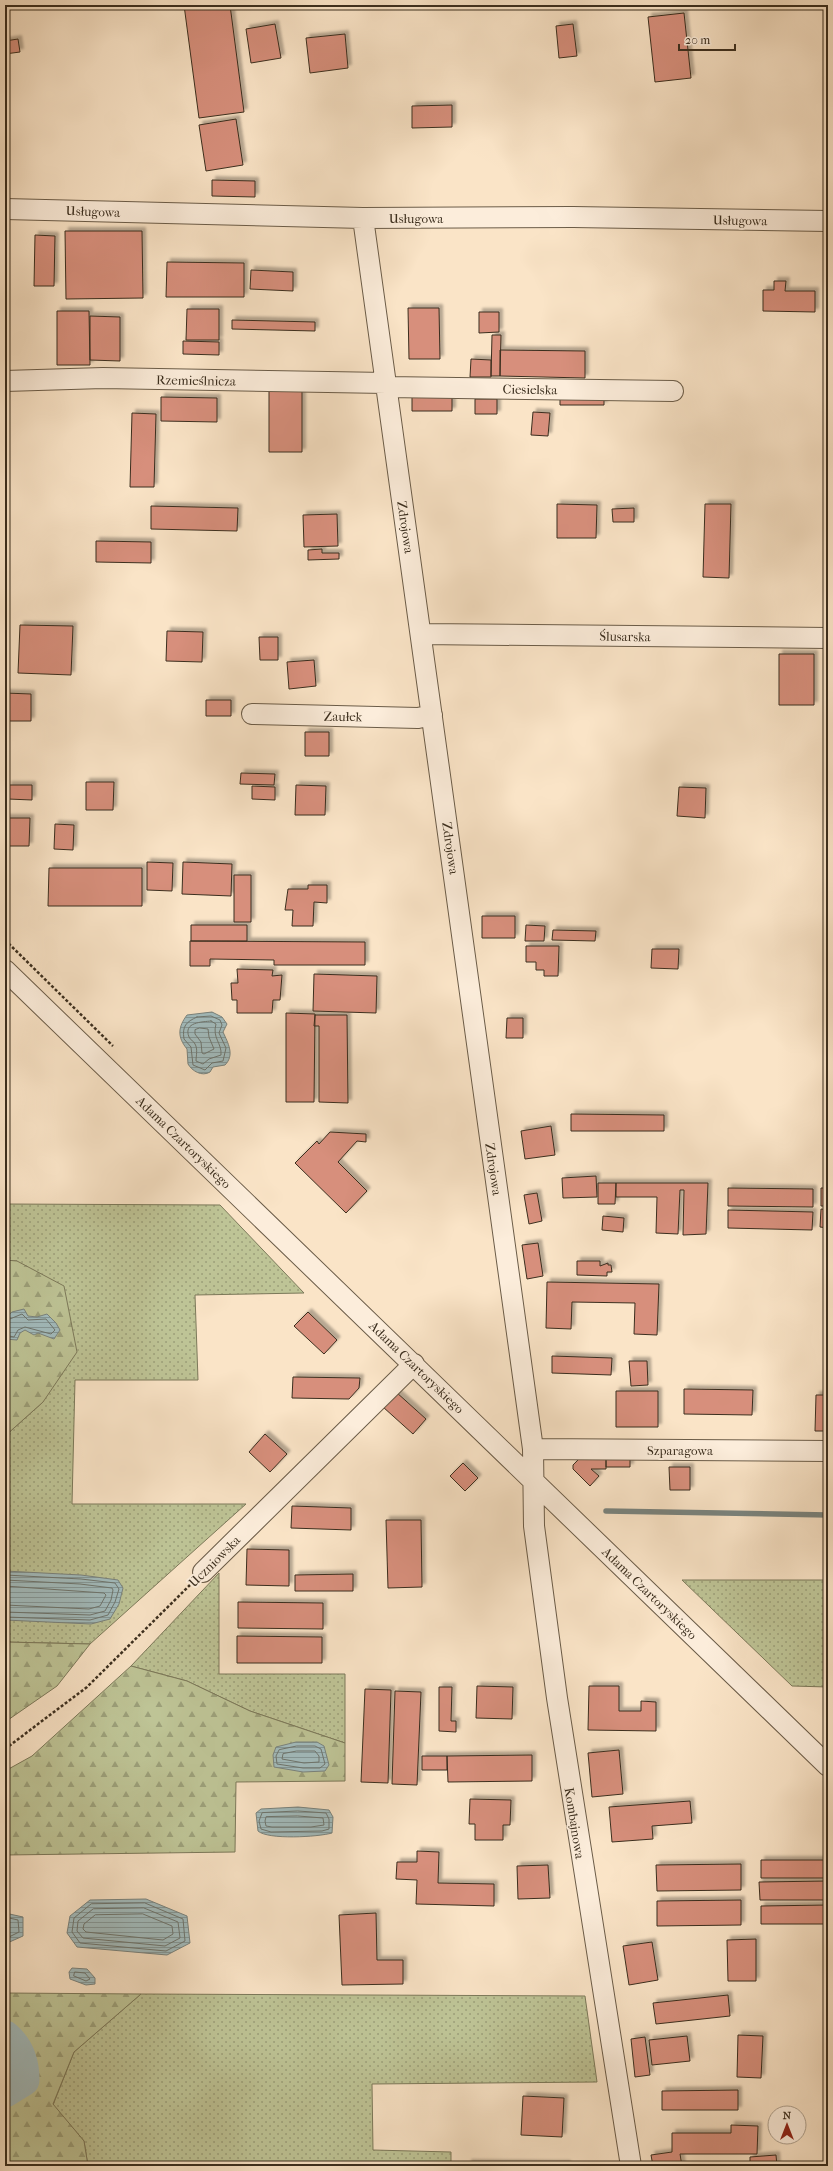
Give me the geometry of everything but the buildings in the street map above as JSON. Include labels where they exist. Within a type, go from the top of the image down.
[{"type":"street","name":"Usługowa","points":[[5,209],[363,218],[573,217],[828,221]]},
{"type":"street","name":"Zdrojowa","points":[[363,218],[533,1449],[532,1479]]},
{"type":"street","name":"Rzemieślnicza","points":[[5,381],[103,378],[387,385]]},
{"type":"street","name":"Ciesielska","points":[[387,385],[673,391]]},
{"type":"street","name":"Ślusarska","points":[[421,634],[828,638]]},
{"type":"street","name":"Zaułek","points":[[252,714],[418,718],[432,715]]},
{"type":"street","name":"Adama Czartoryskiego","points":[[5,970],[828,1766]]},
{"type":"street","name":"Uczniowska","points":[[203,1572],[414,1364]]},
{"type":"street","name":"Szparagowa","points":[[533,1449],[828,1451]]},
{"type":"street","name":"Kombajnowa","points":[[532,1479],[534,1526],[558,1706],[631,2166]]},
{"type":"path","name":"Uczniowska","points":[[5,1749],[87,1687],[203,1572]]},
{"type":"green space","points":[[5,1204],[220,1205],[304,1293],[195,1295],[198,1380],[75,1380],[72,1504],[246,1504],[90,1644],[5,1642],[5,1436],[43,1402],[17,1261],[5,1260]]},
{"type":"green space","points":[[5,1260],[17,1261],[64,1286],[77,1352],[43,1402],[5,1436]]},
{"type":"green space","points":[[219,1573],[219,1674],[345,1674],[345,1743],[250,1711],[187,1681],[131,1666]]},
{"type":"green space","points":[[682,1580],[828,1580],[828,1687],[792,1686]]},
{"type":"green space","points":[[5,1642],[90,1644],[57,1686],[5,1722]]},
{"type":"green space","points":[[131,1666],[187,1681],[250,1711],[345,1743],[345,1781],[236,1782],[235,1852],[5,1855],[5,1771],[32,1756]]},
{"type":"green space","points":[[5,1993],[141,1994],[74,2052],[53,2104],[84,2141],[88,2166],[5,2166]]},
{"type":"green space","points":[[141,1994],[585,1996],[597,2082],[372,2084],[373,2150],[451,2152],[451,2166],[88,2166],[84,2141],[53,2105],[74,2052]]},
{"type":"water","points":[[212,1012],[222,1017],[227,1024],[223,1032],[230,1049],[230,1057],[225,1065],[213,1067],[210,1072],[201,1074],[192,1069],[188,1064],[187,1049],[180,1036],[180,1028],[187,1015]]},
{"type":"water","points":[[24,1309],[28,1316],[37,1317],[47,1314],[56,1323],[60,1330],[54,1339],[38,1333],[34,1335],[25,1330],[20,1333],[17,1340],[5,1339],[5,1318],[12,1312]]},
{"type":"water","points":[[5,1571],[81,1575],[118,1580],[123,1588],[119,1604],[110,1619],[91,1624],[5,1620]]},
{"type":"water","points":[[296,1742],[317,1742],[324,1746],[329,1765],[325,1771],[303,1772],[274,1767],[273,1755],[276,1747]]},
{"type":"water","points":[[298,1807],[329,1810],[333,1817],[332,1833],[316,1836],[282,1837],[263,1834],[258,1831],[256,1813],[261,1809]]},
{"type":"water","points":[[146,1899],[187,1916],[190,1943],[167,1955],[77,1947],[67,1933],[70,1916],[90,1900]]},
{"type":"water","points":[[5,1913],[23,1917],[23,1936],[5,1944]]},
{"type":"water","points":[[72,1968],[87,1969],[95,1978],[95,1984],[86,1985],[70,1979],[69,1972]]},
{"type":"waterway","points":[[606,1511],[828,1515]]},
{"type":"waterway","points":[[5,2037],[17,2051],[21,2062],[23,2080],[5,2091]]}]
